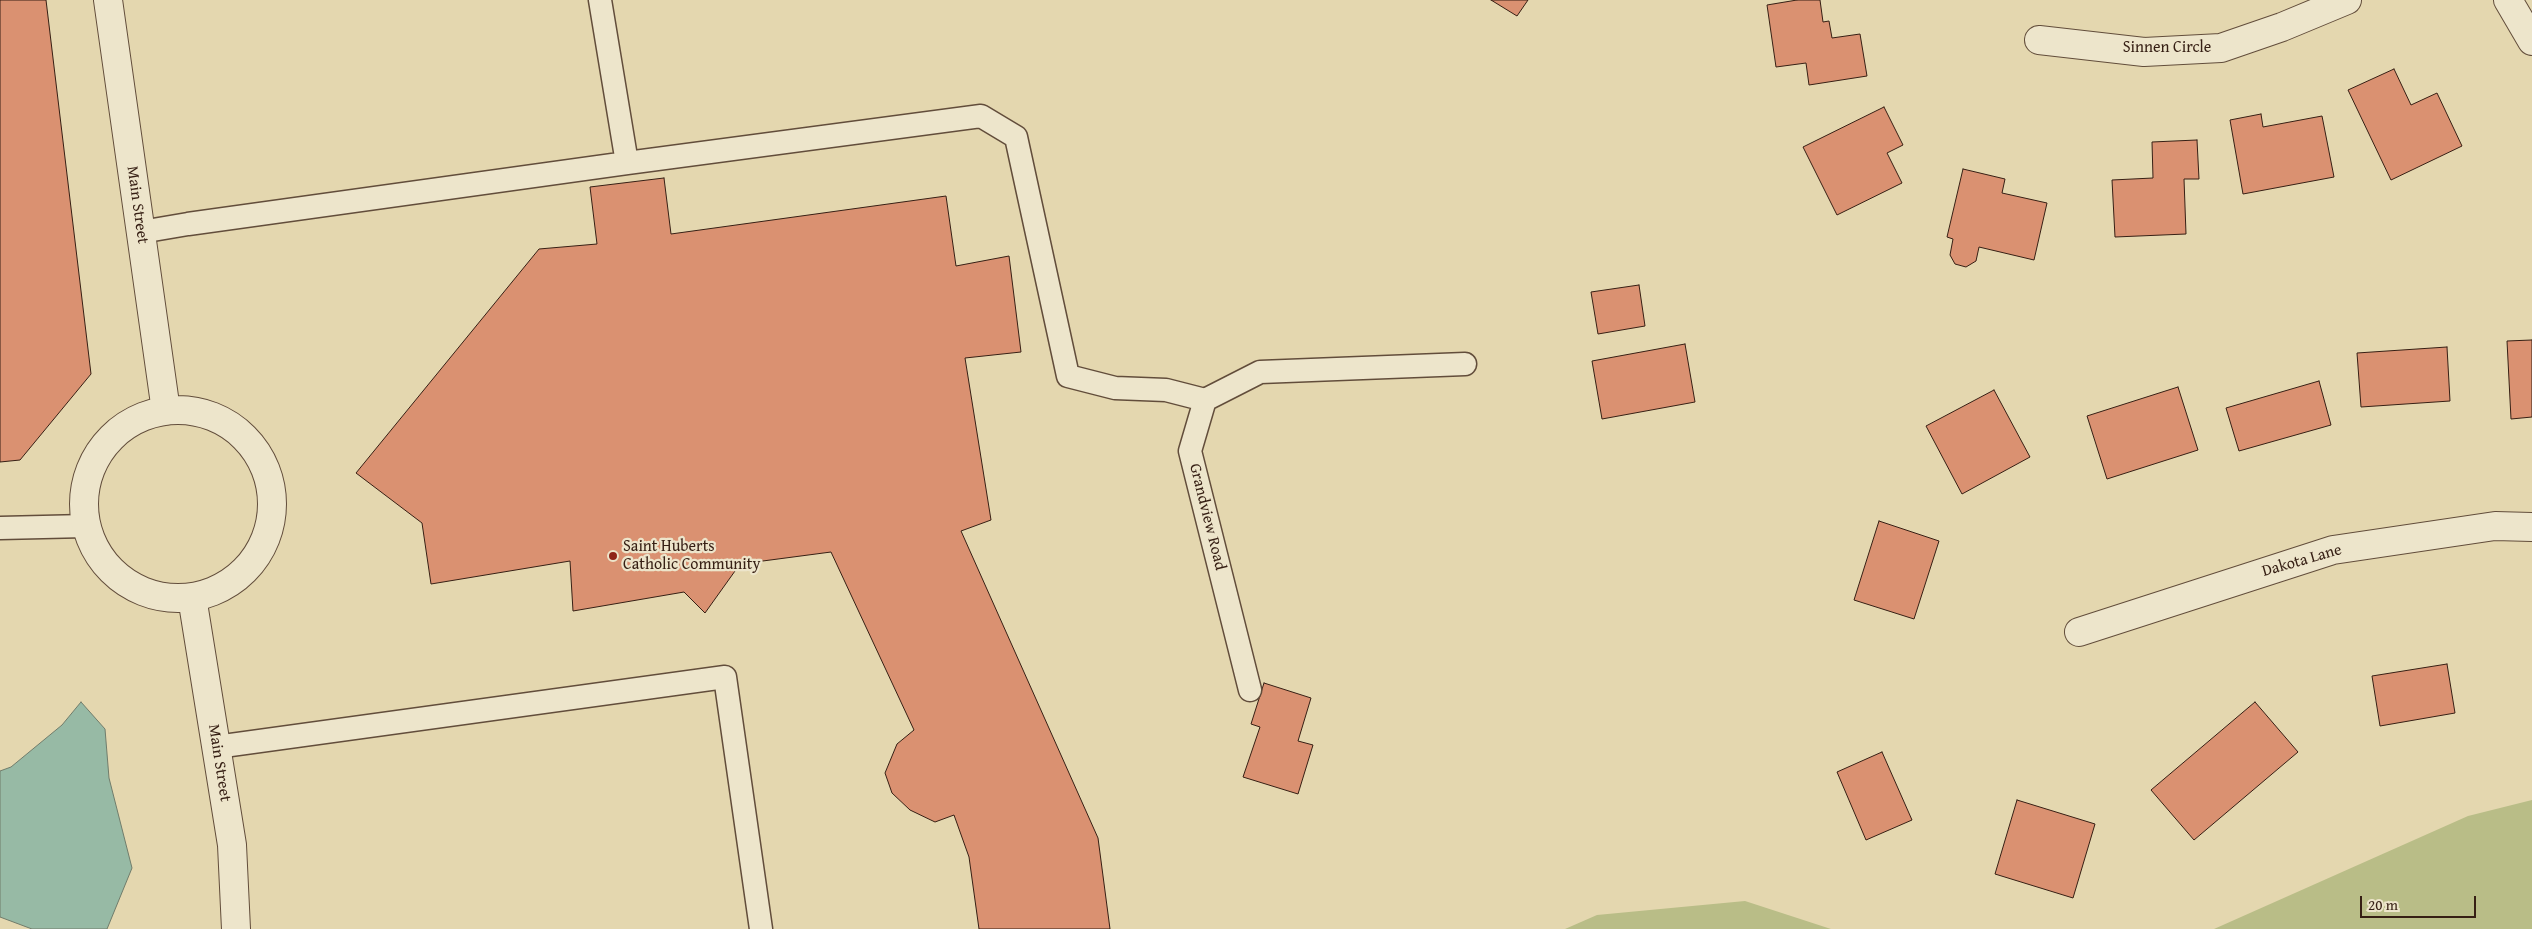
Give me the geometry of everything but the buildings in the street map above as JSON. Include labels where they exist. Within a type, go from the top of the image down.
[{"type":"street","name":"Main Street","points":[[108,0],[166,411]]},
{"type":"street","name":"Sinnen Circle","points":[[2039,40],[2144,52],[2221,48],[2282,27],[2347,0]]},
{"type":"street","points":[[2508,0],[2532,41]]},
{"type":"street","points":[[185,409],[207,413],[241,433],[258,452],[272,489],[273,514],[262,549],[233,582],[209,593],[180,599],[142,592],[116,576],[98,555],[88,535],[83,507],[84,488],[94,459],[118,430],[149,413],[166,411],[185,409]]},
{"type":"street","name":"Dakota Lane","points":[[2080,632],[2333,550],[2496,526],[2532,527]]},
{"type":"street","name":"Main Street","points":[[192,597],[232,845],[236,929]]},
{"type":"lane","points":[[600,0],[627,163]]},
{"type":"lane","points":[[141,232],[627,163],[981,116],[1016,137],[1068,376],[1115,388],[1166,390],[1205,400],[1260,372],[1465,364]]},
{"type":"lane","name":"Grandview Road","points":[[1205,400],[1190,451],[1250,690]]},
{"type":"lane","points":[[0,528],[86,526]]},
{"type":"lane","points":[[216,746],[724,677],[761,929]]},
{"type":"shaded area","points":[[81,702],[105,729],[109,778],[132,868],[107,929],[32,929],[0,917],[0,771],[11,767],[62,725]]},
{"type":"shaded area","points":[[2532,800],[2532,929],[2214,929],[2468,816]]},
{"type":"shaded area","points":[[1745,901],[1831,929],[1565,929],[1597,915]]},
{"type":"place","name":"Saint Huberts Catholic Community","points":[[613,556]]}]
